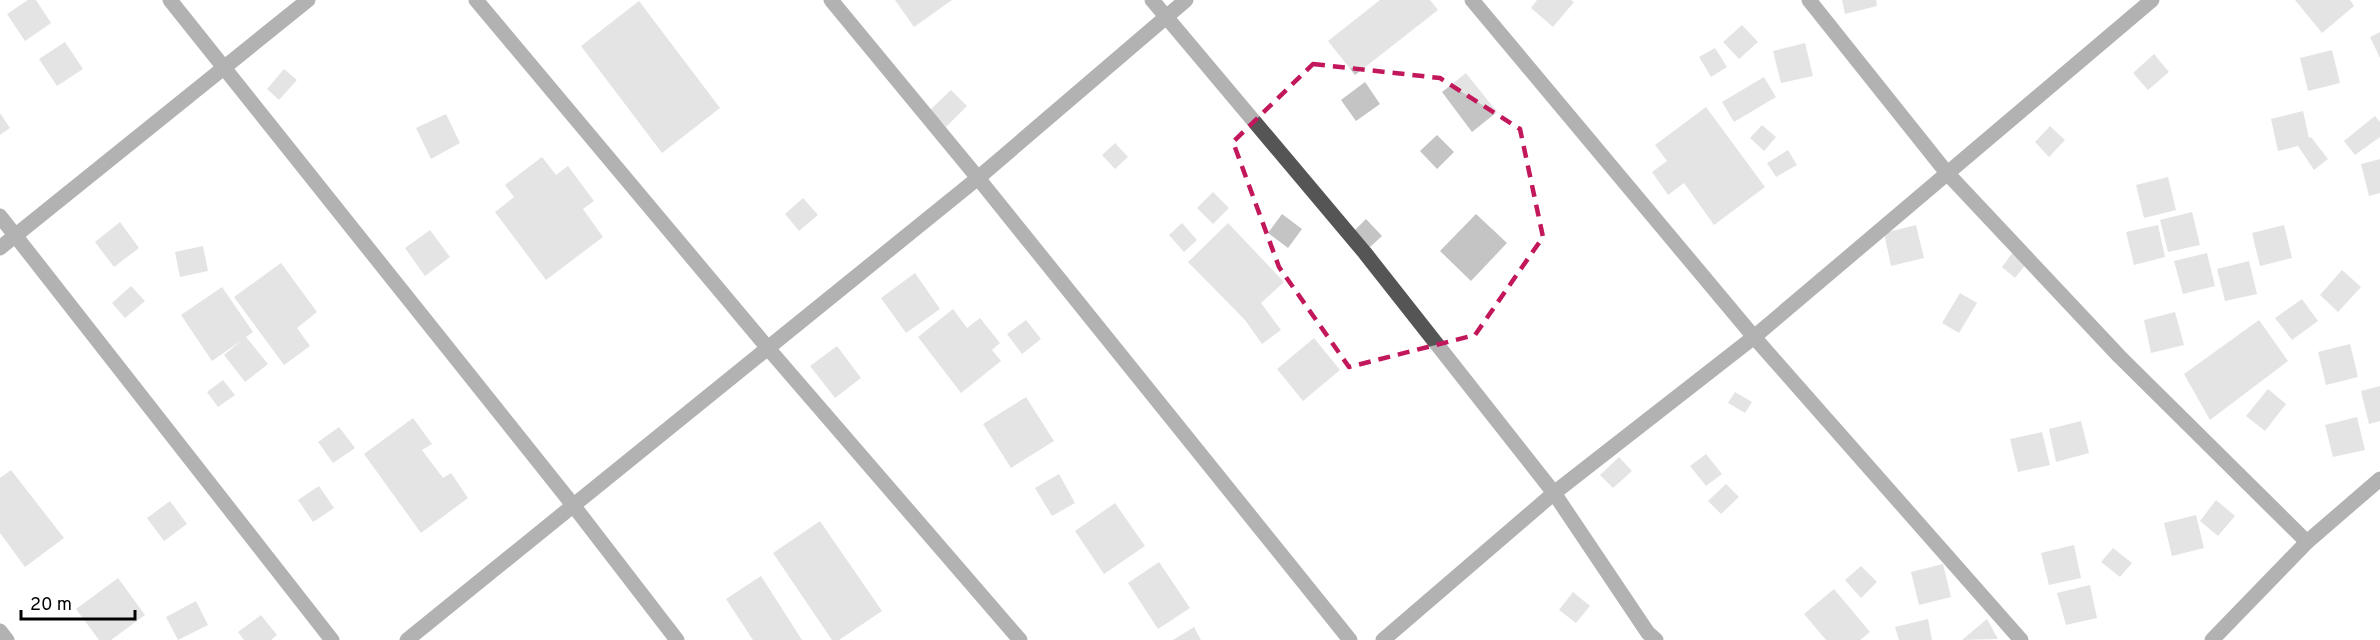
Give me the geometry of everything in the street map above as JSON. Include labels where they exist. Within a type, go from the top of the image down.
[{"type":"street","points":[[170,0],[573,505],[677,640]]},
{"type":"street","points":[[0,249],[308,0]]},
{"type":"street","points":[[476,0],[767,347],[1020,640]]},
{"type":"street","points":[[831,0],[978,178],[1350,640]]},
{"type":"street","points":[[1152,0],[1365,253],[1554,493],[1648,633],[1656,640]]},
{"type":"street","points":[[407,640],[978,178],[1186,0]]},
{"type":"street","points":[[1472,0],[1754,337],[2021,640]]},
{"type":"street","points":[[1809,0],[1947,173],[2118,356],[2307,542]]},
{"type":"street","points":[[1383,640],[1554,493],[1754,337],[2142,3]]},
{"type":"street","points":[[0,216],[332,640]]},
{"type":"street","points":[[2212,640],[2307,542],[2380,479]]},
{"type":"street","points":[[0,631],[7,640]]},
{"type":"highlighted area","points":[[1313,64],[1440,78],[1520,129],[1543,237],[1475,335],[1349,367],[1279,267],[1233,142]]},
{"type":"building","points":[[28,0],[36,0],[51,23],[25,41],[7,14]]},
{"type":"building","points":[[895,0],[952,0],[914,27]]},
{"type":"building","points":[[1380,0],[1430,0],[1438,10],[1355,75],[1328,41]]},
{"type":"building","points":[[1537,0],[1571,0],[1574,2],[1553,27],[1531,8]]},
{"type":"building","points":[[1842,0],[1876,0],[1877,6],[1845,14]]},
{"type":"building","points":[[2295,0],[2350,0],[2354,6],[2322,33]]},
{"type":"building","points":[[639,1],[720,108],[662,153],[581,46]]},
{"type":"building","points":[[1742,25],[1758,42],[1739,59],[1723,42]]},
{"type":"building","points":[[2380,32],[2380,58],[2370,37]]},
{"type":"building","points":[[65,42],[83,69],[57,86],[39,59]]},
{"type":"building","points":[[1805,43],[1813,76],[1781,83],[1773,51]]},
{"type":"building","points":[[1715,48],[1727,67],[1711,77],[1699,57]]},
{"type":"building","points":[[2332,50],[2340,83],[2308,91],[2300,58]]},
{"type":"building","points":[[2154,54],[2169,72],[2148,90],[2133,73]]},
{"type":"building","points":[[284,69],[297,80],[279,100],[267,89]]},
{"type":"building","points":[[1466,73],[1497,112],[1472,132],[1442,92]]},
{"type":"building","points":[[1764,77],[1776,97],[1734,122],[1722,102]]},
{"type":"building","points":[[1365,82],[1380,104],[1356,121],[1341,100]]},
{"type":"building","points":[[951,90],[967,106],[946,127],[930,110]]},
{"type":"building","points":[[1706,107],[1765,187],[1714,225],[1684,183],[1668,195],[1652,172],[1667,161],[1655,145]]},
{"type":"building","points":[[2303,111],[2309,138],[2311,137],[2328,159],[2314,170],[2298,146],[2278,151],[2271,119]]},
{"type":"building","points":[[0,113],[10,128],[0,135]]},
{"type":"building","points":[[446,114],[460,143],[431,159],[416,128]]},
{"type":"building","points":[[2375,116],[2380,122],[2380,137],[2355,155],[2344,141]]},
{"type":"building","points":[[1762,125],[1776,137],[1764,151],[1750,138]]},
{"type":"building","points":[[2050,126],[2065,140],[2049,157],[2035,142]]},
{"type":"building","points":[[1437,135],[1454,152],[1437,169],[1420,151]]},
{"type":"building","points":[[1115,143],[1128,157],[1115,169],[1102,155]]},
{"type":"building","points":[[1788,150],[1797,165],[1776,177],[1767,163]]},
{"type":"building","points":[[542,157],[556,175],[568,166],[594,201],[583,209],[603,237],[546,280],[495,212],[514,197],[505,185]]},
{"type":"building","points":[[2380,159],[2380,193],[2369,196],[2361,164]]},
{"type":"building","points":[[2168,177],[2176,210],[2144,218],[2136,185]]},
{"type":"building","points":[[1213,192],[1229,208],[1213,224],[1197,208]]},
{"type":"building","points":[[803,198],[818,215],[799,231],[785,214]]},
{"type":"building","points":[[2192,212],[2200,245],[2168,252],[2160,220]]},
{"type":"building","points":[[1282,214],[1302,229],[1288,248],[1268,233]]},
{"type":"building","points":[[1476,214],[1507,243],[1471,281],[1440,251]]},
{"type":"building","points":[[1366,219],[1382,236],[1369,248],[1353,232]]},
{"type":"building","points":[[120,222],[139,248],[114,267],[95,242]]},
{"type":"building","points":[[1182,223],[1197,240],[1184,252],[1169,235]]},
{"type":"building","points":[[1228,223],[1284,282],[1261,303],[1281,330],[1262,344],[1245,320],[1188,262]]},
{"type":"building","points":[[1916,225],[1924,258],[1891,266],[1884,233]]},
{"type":"building","points":[[2158,225],[2165,257],[2134,265],[2126,232]]},
{"type":"building","points":[[2284,225],[2292,258],[2260,266],[2252,233]]},
{"type":"building","points":[[430,230],[450,257],[425,276],[405,248]]},
{"type":"building","points":[[203,246],[208,271],[180,277],[175,252]]},
{"type":"building","points":[[2013,252],[2027,263],[2015,278],[2002,267]]},
{"type":"building","points":[[2207,253],[2215,286],[2183,294],[2174,261]]},
{"type":"building","points":[[2249,261],[2257,294],[2225,301],[2217,269]]},
{"type":"building","points":[[281,263],[317,312],[297,328],[310,346],[284,365],[234,297]]},
{"type":"building","points":[[2342,270],[2361,287],[2338,312],[2320,295]]},
{"type":"building","points":[[915,273],[940,309],[906,333],[881,298]]},
{"type":"building","points":[[131,286],[145,301],[125,318],[112,303]]},
{"type":"building","points":[[222,287],[253,332],[246,337],[268,364],[245,382],[224,355],[242,340],[212,361],[181,315]]},
{"type":"building","points":[[1960,293],[1977,303],[1959,333],[1942,323]]},
{"type":"building","points":[[2302,299],[2318,321],[2292,340],[2275,318]]},
{"type":"building","points":[[953,309],[967,328],[980,318],[1000,343],[992,350],[1001,361],[961,393],[918,337]]},
{"type":"building","points":[[2175,312],[2184,345],[2151,353],[2144,320]]},
{"type":"building","points":[[1026,320],[1041,339],[1022,354],[1007,334]]},
{"type":"building","points":[[2259,320],[2288,361],[2210,420],[2184,374]]},
{"type":"building","points":[[1314,338],[1340,370],[1303,401],[1277,369]]},
{"type":"building","points":[[2350,344],[2358,377],[2326,385],[2318,352]]},
{"type":"building","points":[[837,346],[861,378],[835,398],[810,366]]},
{"type":"building","points":[[223,380],[235,395],[218,407],[207,392]]},
{"type":"building","points":[[2380,386],[2380,421],[2369,424],[2361,391]]},
{"type":"building","points":[[2268,389],[2286,404],[2265,431],[2246,416]]},
{"type":"building","points":[[1735,392],[1752,402],[1745,413],[1728,403]]},
{"type":"building","points":[[1026,397],[1054,441],[1011,468],[983,424]]},
{"type":"building","points":[[2357,417],[2365,450],[2333,457],[2325,425]]},
{"type":"building","points":[[413,418],[432,444],[422,450],[443,478],[451,473],[468,498],[421,533],[364,454]]},
{"type":"building","points":[[2081,421],[2089,453],[2056,462],[2049,429]]},
{"type":"building","points":[[339,427],[355,448],[333,463],[318,442]]},
{"type":"building","points":[[2042,432],[2050,465],[2018,472],[2010,439]]},
{"type":"building","points":[[1706,454],[1722,474],[1706,486],[1690,466]]},
{"type":"building","points":[[1619,457],[1632,471],[1613,488],[1600,475]]},
{"type":"building","points":[[11,470],[64,538],[25,567],[0,533],[0,478]]},
{"type":"building","points":[[1059,474],[1075,503],[1052,516],[1035,488]]},
{"type":"building","points":[[1726,484],[1739,497],[1721,514],[1708,501]]},
{"type":"building","points":[[319,486],[334,508],[313,522],[298,500]]},
{"type":"building","points":[[2216,500],[2235,516],[2218,536],[2200,521]]},
{"type":"building","points":[[170,501],[187,524],[164,541],[147,518]]},
{"type":"building","points":[[1115,503],[1145,546],[1104,574],[1075,531]]},
{"type":"building","points":[[2196,515],[2204,548],[2172,556],[2164,523]]},
{"type":"building","points":[[820,521],[882,611],[839,640],[832,640],[773,553]]},
{"type":"building","points":[[2074,545],[2081,578],[2049,585],[2041,553]]},
{"type":"building","points":[[2113,548],[2132,563],[2120,577],[2101,562]]},
{"type":"building","points":[[1159,562],[1190,608],[1158,629],[1128,583]]},
{"type":"building","points":[[1943,564],[1951,597],[1919,605],[1911,572]]},
{"type":"building","points":[[1861,566],[1877,582],[1861,598],[1845,580]]},
{"type":"building","points":[[761,576],[802,640],[753,640],[726,599]]},
{"type":"building","points":[[118,578],[145,615],[111,640],[99,640],[76,609]]},
{"type":"building","points":[[2090,585],[2097,618],[2066,625],[2057,593]]},
{"type":"building","points":[[1834,589],[1870,632],[1860,640],[1826,640],[1804,614]]},
{"type":"building","points":[[1573,592],[1590,606],[1576,623],[1559,610]]},
{"type":"building","points":[[196,601],[208,625],[178,640],[166,617]]},
{"type":"building","points":[[261,615],[277,635],[271,640],[244,640],[238,632]]},
{"type":"building","points":[[1928,619],[1932,640],[1899,640],[1895,627]]},
{"type":"building","points":[[1987,619],[1998,639],[1962,640]]},
{"type":"building","points":[[1194,627],[1201,640],[1173,640]]}]
